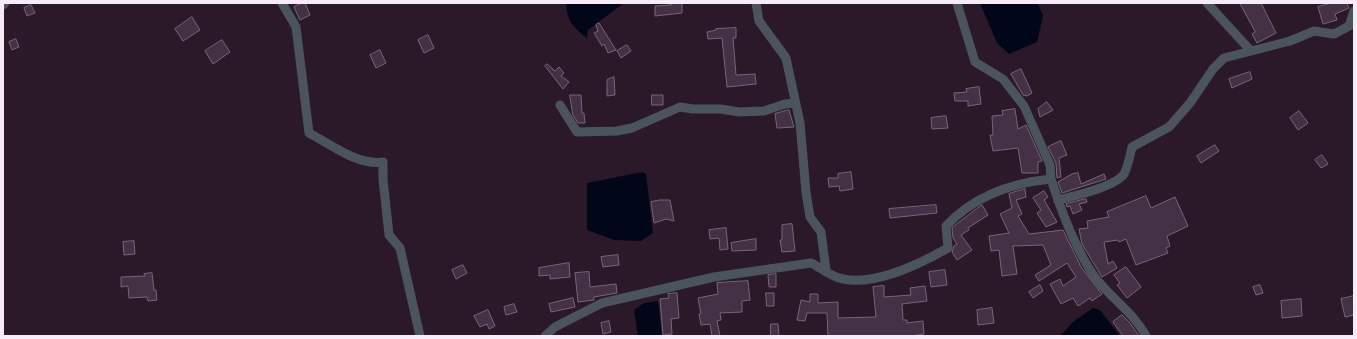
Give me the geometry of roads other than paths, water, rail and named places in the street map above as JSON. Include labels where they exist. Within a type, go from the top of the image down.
[{"type":"street","points":[[282,3],[296,27],[309,133],[341,152],[359,158],[383,162],[383,179],[389,235],[400,248],[420,336]]},
{"type":"street","points":[[756,3],[759,21],[786,58],[800,123],[806,192],[810,217],[821,232],[826,270]]},
{"type":"street","points":[[957,3],[965,34],[976,62],[1003,79],[1024,106],[1050,165],[1051,179],[1070,232],[1092,274],[1138,322],[1146,336]]},
{"type":"street","points":[[1206,3],[1251,51]]},
{"type":"street","points":[[1058,200],[1080,195],[1109,184],[1124,174],[1132,147],[1169,127],[1190,103],[1213,69],[1224,58],[1290,41],[1314,31],[1334,34],[1349,26],[1354,11]]},
{"type":"street","points":[[560,104],[577,132],[583,133],[617,131],[632,128],[680,107],[693,109],[721,109],[739,112],[764,111],[785,104],[795,103]]},
{"type":"street","points":[[545,336],[555,327],[602,304],[714,277],[811,263],[826,270],[832,276],[850,280],[878,278],[925,261],[948,248],[946,226],[958,213],[972,203],[1031,181],[1051,179]]},
{"type":"water","points":[[567,3],[624,3],[588,30],[587,38],[575,28],[569,18],[567,13]]},
{"type":"water","points":[[980,3],[1038,3],[1043,16],[1037,42],[1009,54],[997,43]]},
{"type":"water","points":[[642,172],[646,174],[653,233],[641,241],[614,240],[587,230],[587,183]]},
{"type":"water","points":[[658,301],[662,336],[638,336],[634,310],[644,303]]},
{"type":"water","points":[[1093,308],[1100,310],[1120,336],[1060,336],[1073,322]]}]
